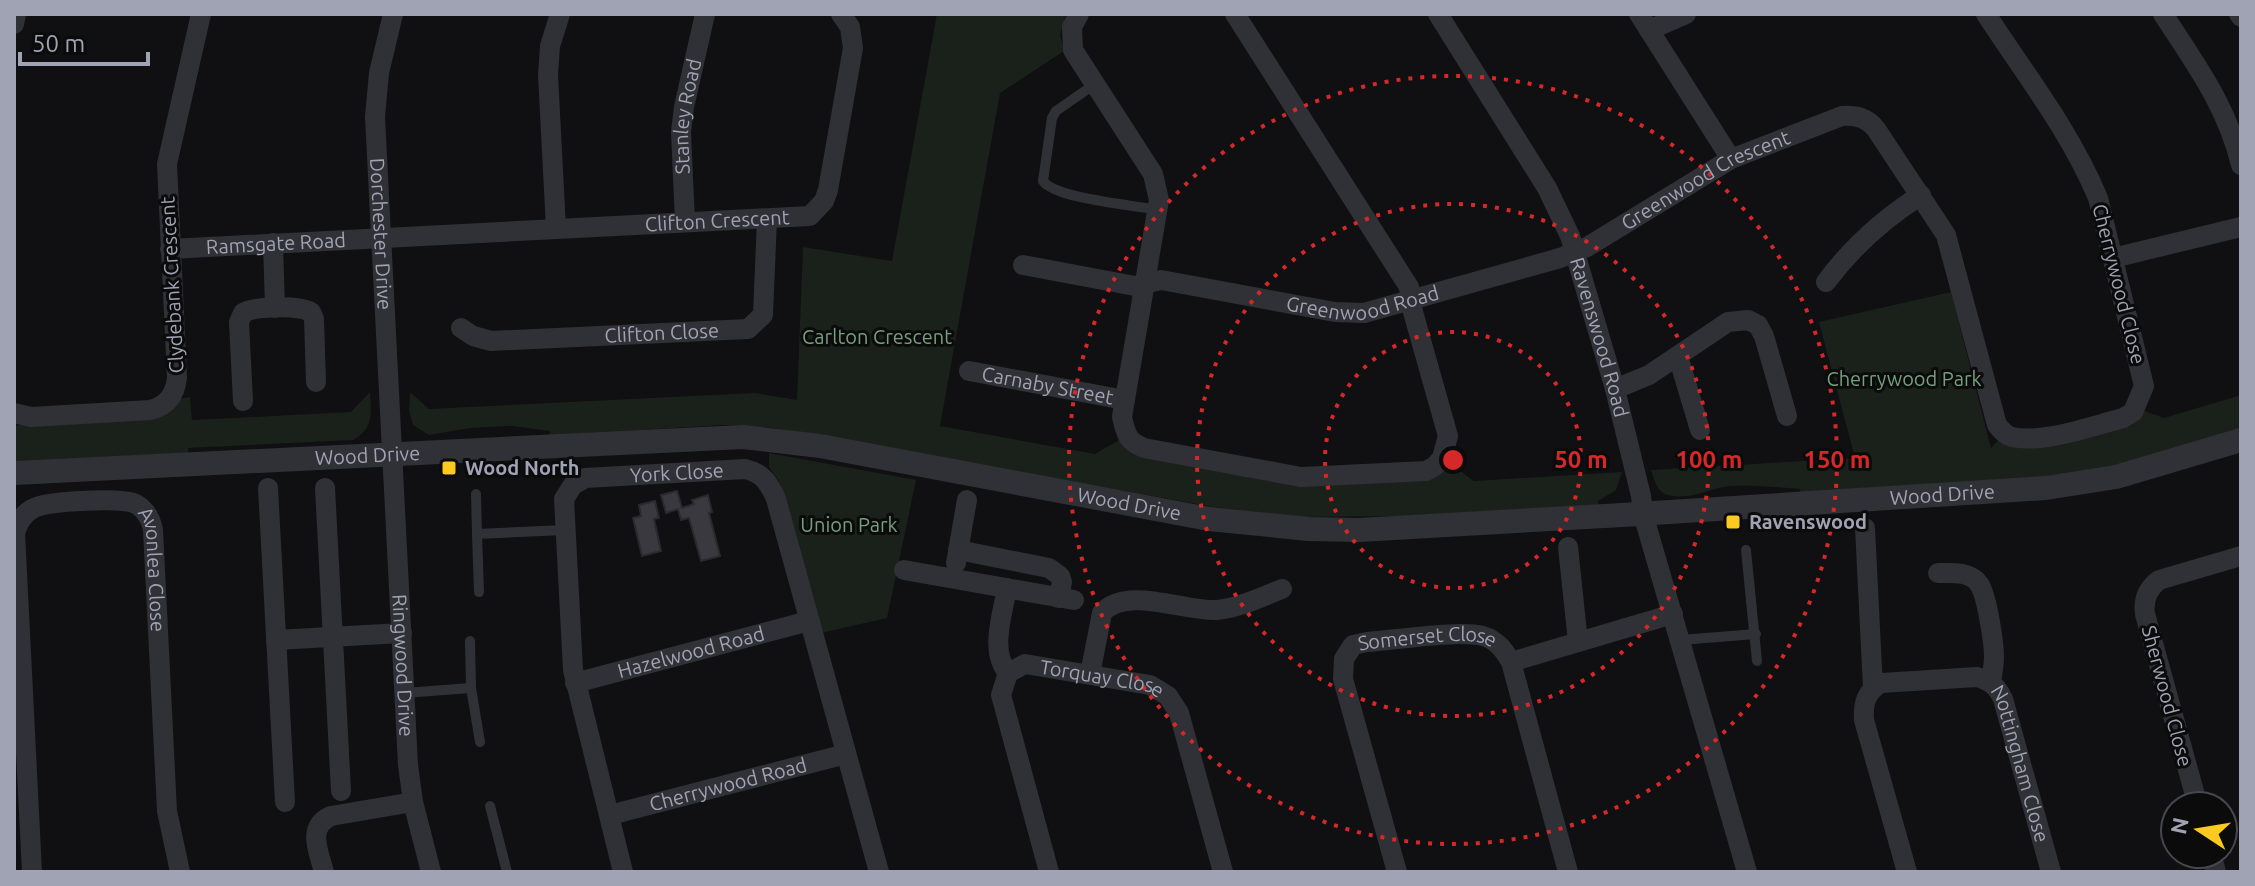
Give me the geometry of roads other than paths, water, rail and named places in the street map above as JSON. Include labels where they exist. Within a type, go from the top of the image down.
[{"type":"street","points":[[14,24],[16,14]]},
{"type":"street","name":"Clydebank Crescent","points":[[14,413],[31,417],[150,410],[174,394],[177,378],[167,164],[201,14]]},
{"type":"street","name":"Dorchester Drive","points":[[393,14],[376,95],[393,455]]},
{"type":"street","points":[[556,228],[548,75],[550,46],[560,14]]},
{"type":"street","name":"Stanley Road","points":[[685,222],[681,132],[705,14]]},
{"type":"street","name":"Clifton Crescent","points":[[381,238],[810,216],[824,201],[853,48],[850,27],[841,14]]},
{"type":"street","points":[[1079,14],[1072,27],[1071,42],[1153,174],[1158,191],[1160,210],[1122,417],[1126,436],[1144,448],[1301,477],[1426,471],[1442,458],[1448,436],[1409,287],[1235,14]]},
{"type":"street","name":"Ravenswood Road","points":[[1438,14],[1557,206],[1574,252],[1615,389],[1643,514],[1747,872]]},
{"type":"street","points":[[1686,14],[1644,22],[1731,159]]},
{"type":"street","points":[[2164,14],[2223,110],[2240,155]]},
{"type":"street","name":"Cherrywood Close","points":[[1842,116],[1852,115],[1870,122],[1946,235],[1997,425],[2004,433],[2012,437],[2046,437],[2129,416],[2143,393],[2143,379],[2098,198],[2086,169],[1988,15]]},
{"type":"street","name":"Greenwood Crescent","points":[[1574,252],[1731,159],[1842,116]]},
{"type":"street","points":[[1826,282],[1865,236],[1921,195]]},
{"type":"street","name":"Clifton Close","points":[[461,328],[473,336],[491,341],[748,329],[763,315],[767,219]]},
{"type":"street","points":[[2113,258],[2241,227]]},
{"type":"street","name":"Ramsgate Road","points":[[170,249],[381,238]]},
{"type":"street","points":[[273,243],[275,308]]},
{"type":"street","name":"Greenwood Road","points":[[1023,265],[1135,286],[1161,280],[1349,313],[1364,313],[1574,252]]},
{"type":"street","points":[[243,401],[240,317],[250,309],[302,308],[313,315],[316,382]]},
{"type":"street","points":[[1615,389],[1649,375],[1728,322],[1748,320],[1758,325],[1764,336],[1787,416]]},
{"type":"street","points":[[1678,356],[1700,430]]},
{"type":"street","name":"Carnaby Street","points":[[969,371],[1125,400]]},
{"type":"street","name":"Wood Drive","points":[[14,473],[743,437],[814,445],[1209,519],[1266,526],[1359,530],[2061,487],[2134,472],[2241,440]]},
{"type":"street","name":"Ringwood Drive","points":[[393,455],[408,765],[413,802],[431,872]]},
{"type":"street","name":"York Close","points":[[623,872],[575,683],[564,499],[573,485],[585,478],[754,471],[769,482],[776,499],[879,872]]},
{"type":"street","points":[[268,488],[285,802]]},
{"type":"street","points":[[325,488],[341,791]]},
{"type":"street","points":[[953,579],[967,500]]},
{"type":"street","name":"Avonlea Close","points":[[32,872],[15,533],[21,519],[32,509],[47,505],[126,501],[141,507],[151,521],[167,811],[180,872]]},
{"type":"street","points":[[1865,528],[1873,688],[1863,707],[1864,720],[1907,872]]},
{"type":"street","points":[[1568,547],[1578,642]]},
{"type":"street","points":[[904,570],[1066,599],[1060,576],[1049,568],[958,550]]},
{"type":"street","name":"Sherwood Close","points":[[2194,790],[2145,614],[2145,599],[2152,585],[2167,577],[2241,556]]},
{"type":"street","points":[[1938,573],[1957,573],[1979,583],[1984,595],[1994,656],[1991,682]]},
{"type":"street","points":[[1007,588],[998,644],[1001,661],[1008,673]]},
{"type":"street","points":[[1090,674],[1100,621],[1105,610],[1116,603],[1146,601],[1213,610],[1246,603],[1282,589]]},
{"type":"street","points":[[1511,662],[1673,614]]},
{"type":"street","name":"Hazelwood Road","points":[[575,683],[809,621]]},
{"type":"street","points":[[276,640],[402,633]]},
{"type":"street","name":"Somerset Close","points":[[1397,872],[1343,679],[1347,653],[1353,645],[1367,642],[1469,635],[1501,646],[1511,662],[1568,872]]},
{"type":"street","name":"Torquay Close","points":[[1049,872],[1003,707],[1002,689],[1008,673],[1017,666],[1034,664],[1150,685],[1174,702],[1223,872]]},
{"type":"street","name":"Nottingham Close","points":[[1873,688],[1898,680],[1977,677],[1991,682],[1998,689],[2051,872]]},
{"type":"street","name":"Cherrywood Road","points":[[610,815],[846,754]]},
{"type":"street","points":[[324,872],[316,841],[320,821],[331,816],[413,802]]},
{"type":"lane","points":[[1095,84],[1056,111],[1052,118],[1043,181],[1062,193],[1160,210]]},
{"type":"lane","points":[[476,494],[479,592]]},
{"type":"lane","points":[[477,534],[564,530]]},
{"type":"lane","points":[[1746,550],[1757,661]]},
{"type":"lane","points":[[1680,640],[1756,634]]},
{"type":"lane","points":[[470,641],[471,688],[480,742]]},
{"type":"lane","points":[[404,693],[471,688]]},
{"type":"lane","points":[[490,806],[507,872]]},
{"type":"place","name":"Wood North","points":[[449,468]]},
{"type":"place","name":"Ravenswood","points":[[1733,522]]},
{"type":"park label","name":"Carlton Crescent","points":[[877,337]]},
{"type":"park label","name":"Cherrywood Park","points":[[1904,379]]},
{"type":"park label","name":"Union Park","points":[[849,525]]}]
